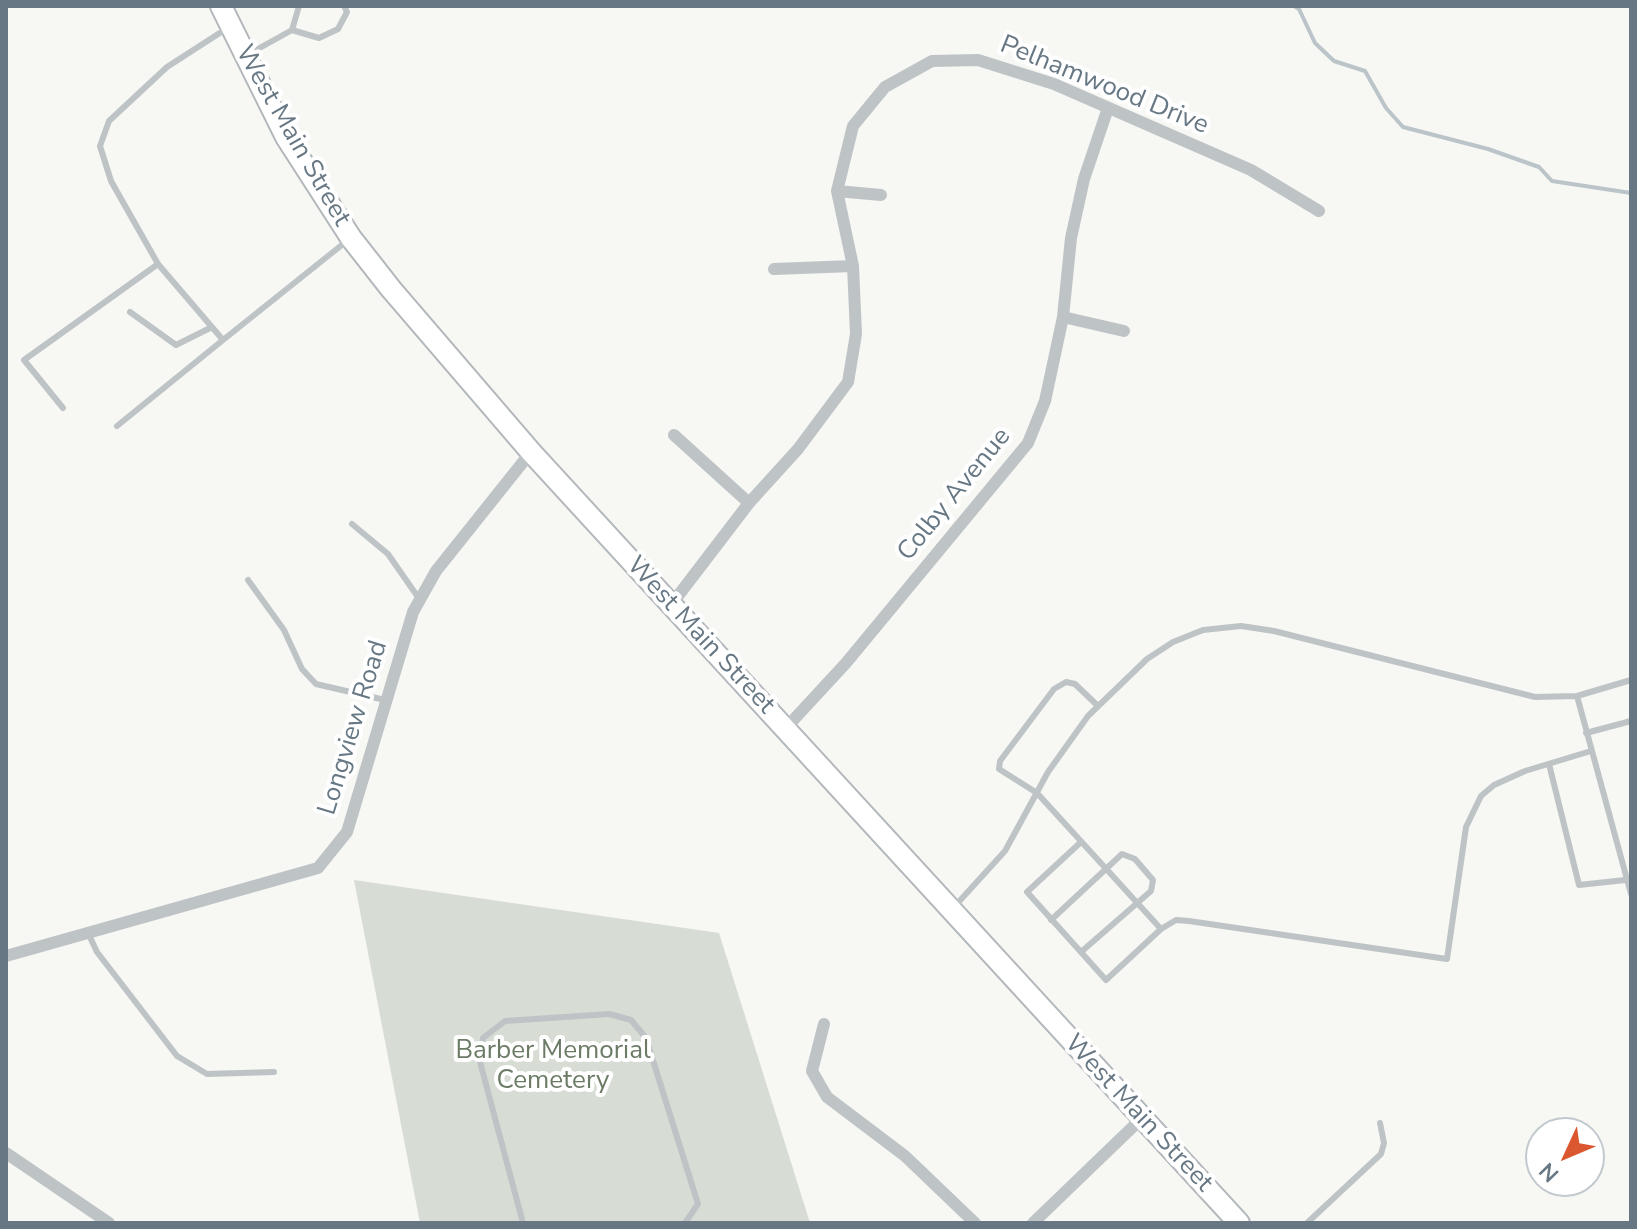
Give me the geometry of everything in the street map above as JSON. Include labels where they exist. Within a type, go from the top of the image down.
[{"type":"main road","name":"West Main Street","points":[[221,6],[286,137],[351,238],[531,452],[1239,1223]]},
{"type":"street","name":"Pelhamwood Drive","points":[[671,605],[749,503],[798,449],[848,382],[856,334],[853,266],[837,191],[853,126],[885,87],[932,61],[978,60],[1054,84],[1251,170],[1319,211]]},
{"type":"street","name":"Colby Avenue","points":[[785,729],[855,652],[1028,443],[1045,401],[1063,317],[1077,208],[1108,108]]},
{"type":"street","points":[[837,191],[881,195]]},
{"type":"street","points":[[774,269],[853,266]]},
{"type":"street","points":[[1063,317],[1124,331]]},
{"type":"street","points":[[674,435],[749,503]]},
{"type":"street","name":"Longview Road","points":[[6,956],[318,868],[347,832],[385,700],[420,600],[436,571],[531,452]]},
{"type":"street","points":[[824,1024],[812,1071],[827,1097],[905,1156],[975,1223]]},
{"type":"street","points":[[1033,1223],[1142,1118]]},
{"type":"street","points":[[7,1156],[109,1223]]},
{"type":"lane","points":[[244,57],[292,30],[299,6]]},
{"type":"lane","points":[[292,30],[319,38],[338,29],[347,12],[344,6]]},
{"type":"lane","points":[[223,340],[158,264],[111,181],[100,146],[109,121],[122,106],[167,67],[230,26]]},
{"type":"lane","points":[[117,426],[351,238]]},
{"type":"lane","points":[[63,408],[24,360],[158,264]]},
{"type":"lane","points":[[130,312],[176,345],[210,328]]},
{"type":"lane","points":[[352,524],[388,554],[420,600]]},
{"type":"lane","points":[[248,580],[284,630],[302,669],[316,684],[385,700]]},
{"type":"lane","points":[[951,910],[996,865],[1070,740],[1098,706],[1161,648],[1203,630],[1241,626],[1274,631],[1513,694],[1554,698],[1577,696],[1631,680]]},
{"type":"lane","points":[[1098,706],[1075,684],[1066,682],[1054,689],[1000,761],[999,769],[1037,793],[1161,929]]},
{"type":"lane","points":[[1577,696],[1631,894]]},
{"type":"lane","points":[[1586,733],[1631,721]]},
{"type":"lane","points":[[1081,842],[1027,892],[1106,980],[1161,929],[1176,920],[1447,959],[1469,817],[1481,796],[1494,785],[1591,751]]},
{"type":"lane","points":[[1549,764],[1579,885],[1625,880]]},
{"type":"lane","points":[[1051,920],[1122,854],[1135,859],[1153,880],[1151,891],[1081,952]]},
{"type":"lane","points":[[88,933],[97,952],[177,1056],[207,1074],[274,1072]]},
{"type":"lane","points":[[523,1223],[480,1062],[483,1038],[505,1021],[609,1014],[631,1020],[646,1038],[698,1204],[685,1223]]},
{"type":"lane","points":[[1307,1223],[1381,1154],[1384,1143],[1380,1123]]},
{"type":"green space","name":"Barber Memorial Cemetery","points":[[354,880],[719,933],[810,1223],[420,1223]]},
{"type":"waterway","points":[[1122,6],[1160,6]]},
{"type":"waterway","points":[[1294,6],[1299,9],[1315,43],[1334,61],[1365,71],[1386,108],[1403,127],[1488,149],[1539,167],[1552,181],[1631,193]]}]
